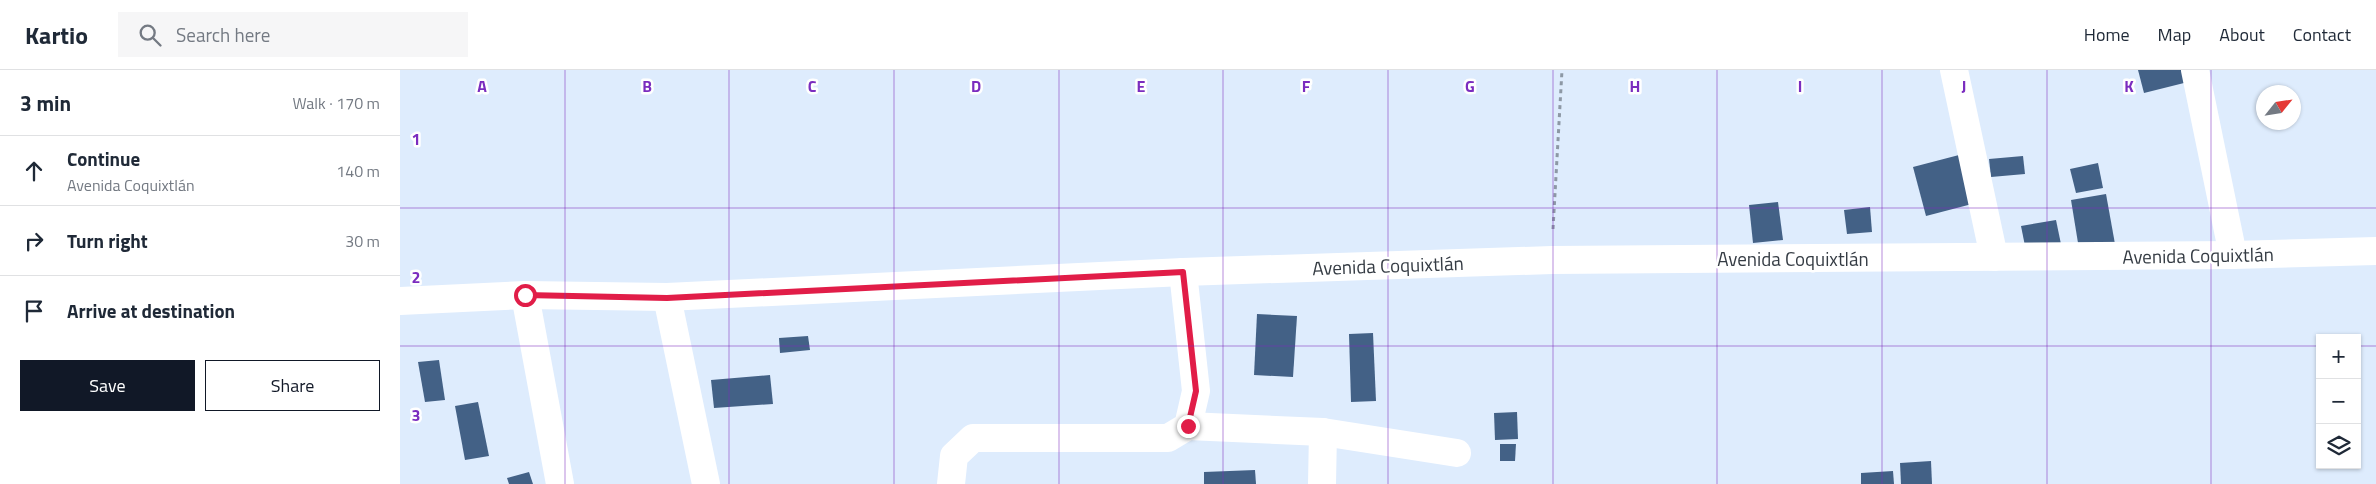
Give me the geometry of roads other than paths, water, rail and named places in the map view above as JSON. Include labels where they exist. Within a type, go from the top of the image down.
[{"type":"street","points":[[1954,70],[1994,257]]},
{"type":"street","points":[[2195,70],[2233,256]]},
{"type":"street","name":"Avenida Coquixtlán","points":[[400,301],[525,295],[667,298],[1183,272],[1552,260],[2233,256],[2376,251]]},
{"type":"street","points":[[1183,272],[1196,391],[1188,426]]},
{"type":"street","points":[[525,295],[560,484]]},
{"type":"street","points":[[667,298],[706,484]]},
{"type":"street","points":[[951,484],[954,456],[974,438],[1168,438],[1188,426],[1323,432],[1457,453]]},
{"type":"street","points":[[1322,484],[1323,432]]}]
